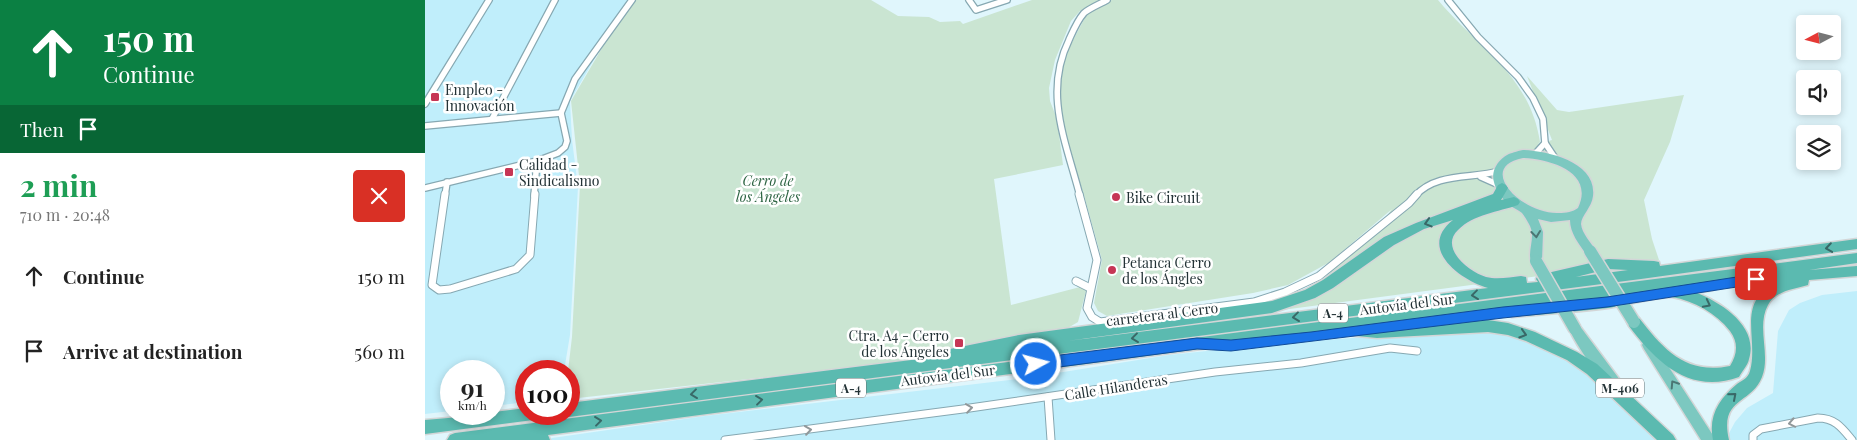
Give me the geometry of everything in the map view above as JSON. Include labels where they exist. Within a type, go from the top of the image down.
[{"type":"highway","points":[[864,373],[904,362],[1019,341],[1272,307],[1322,287],[1389,241],[1420,226],[1497,198],[1501,187],[1499,171],[1502,163],[1513,156],[1536,154],[1555,158],[1568,164],[1579,174],[1589,192],[1588,200],[1576,220],[1576,226],[1709,440]]},
{"type":"highway","name":"M-406","points":[[1501,187],[1534,223],[1538,235],[1535,253],[1536,261],[1575,330],[1601,367],[1673,440]]},
{"type":"highway","points":[[1581,213],[1570,217],[1547,217],[1519,206],[1494,206],[1459,222],[1449,232],[1447,247],[1450,257],[1465,272],[1488,283],[1541,279],[1608,264],[1652,266],[1758,254],[1801,252]]},
{"type":"highway","name":"Autovía del Sur","points":[[580,409],[1641,274],[1857,244]]},
{"type":"highway","name":"Autovía del Sur","points":[[455,440],[1857,258]]},
{"type":"highway","points":[[1197,344],[1231,346],[1660,294],[1756,279],[1857,272]]},
{"type":"highway","points":[[1721,440],[1719,432],[1720,414],[1728,399],[1753,381],[1760,362],[1757,322],[1761,303],[1775,290],[1791,283],[1857,272]]},
{"type":"highway","points":[[1634,322],[1652,347],[1685,370],[1712,377],[1734,372],[1744,358],[1744,347],[1741,336],[1731,321],[1716,308],[1691,297],[1660,294]]},
{"type":"highway","points":[[1353,331],[1377,332],[1488,326],[1508,329],[1530,336],[1572,356],[1592,370],[1669,440]]},
{"type":"highway","points":[[425,419],[440,419]]},
{"type":"highway","points":[[425,426],[440,424]]},
{"type":"highway","points":[[515,433],[542,440]]},
{"type":"street","points":[[425,104],[489,0]]},
{"type":"street","points":[[492,120],[555,0]]},
{"type":"street","points":[[425,188],[550,158],[565,147],[567,141],[561,113],[575,79],[632,0]]},
{"type":"street","points":[[969,0],[976,10],[1007,0]]},
{"type":"street","name":"carretera al Cerro","points":[[1107,0],[1085,12],[1077,22],[1060,58],[1056,81],[1058,114],[1097,260],[1087,308],[1092,317],[1100,322],[1254,302],[1285,292],[1319,276],[1409,203],[1418,191],[1442,178],[1477,176]]},
{"type":"street","points":[[1448,0],[1518,77],[1533,98],[1543,119],[1545,143],[1555,158]]},
{"type":"street","points":[[425,126],[561,113]]},
{"type":"street","points":[[1536,154],[1545,143]]},
{"type":"street","points":[[447,182],[432,285],[439,290],[450,289],[516,269],[524,263],[530,255],[537,161]]},
{"type":"street","points":[[1477,176],[1499,171]]},
{"type":"street","points":[[1477,176],[1501,187]]},
{"type":"street","points":[[1076,281],[1090,288]]},
{"type":"street","name":"Calle Hilanderas","points":[[725,440],[1048,398],[1215,372],[1301,363],[1390,348],[1417,351]]},
{"type":"street","points":[[1048,398],[1051,440]]},
{"type":"street","points":[[1753,437],[1761,429],[1821,418],[1832,420],[1852,440]]},
{"type":"shaded area","points":[[425,0],[629,0],[570,101],[572,140],[578,187],[570,335],[566,360],[515,360],[515,403],[505,405],[505,360],[440,360],[440,412],[425,414]]},
{"type":"shaded area","points":[[1857,291],[1857,440],[1730,440],[1728,435],[1735,422],[1747,408],[1773,393],[1778,331],[1789,310],[1800,303],[1822,295]]},
{"type":"shaded area","points":[[1477,331],[1511,334],[1556,349],[1588,373],[1662,440],[548,440],[705,416],[1026,378],[1169,355],[1272,344],[1405,334]]},
{"type":"green space","name":"Cerro de los Ángeles","points":[[636,0],[871,0],[898,16],[929,17],[940,22],[960,21],[963,24],[1032,0],[1099,0],[1080,11],[1071,21],[1055,60],[1049,88],[1050,101],[1057,119],[1063,165],[994,179],[1011,305],[1080,287],[1087,287],[1078,322],[1066,329],[874,365],[580,398],[580,360],[569,360],[580,185],[571,101],[609,36]]},
{"type":"green space","points":[[1112,0],[1438,0],[1514,80],[1525,98],[1534,119],[1540,142],[1538,144],[1552,140],[1527,76],[1557,110],[1569,112],[1684,95],[1670,142],[1644,200],[1652,239],[1659,260],[1282,310],[1365,243],[1392,209],[1330,262],[1288,285],[1253,293],[1107,316],[1098,311],[1094,303],[1102,260],[1058,114],[1058,86],[1063,59],[1088,12]]},
{"type":"place","name":"Empleo - Innovación","points":[[435,97]]},
{"type":"place","name":"Calidad - Sindicalismo","points":[[509,172]]},
{"type":"place","name":"Bike Circuit","points":[[1116,197]]},
{"type":"place","name":"Petanca Cerro de los Ángles","points":[[1112,270]]},
{"type":"place","name":"Ctra. A4 - Cerro de los Ángeles","points":[[959,343]]},
{"type":"route","points":[[1036,364],[1197,344],[1231,346],[1311,337],[1503,312],[1607,302],[1756,279]]}]
